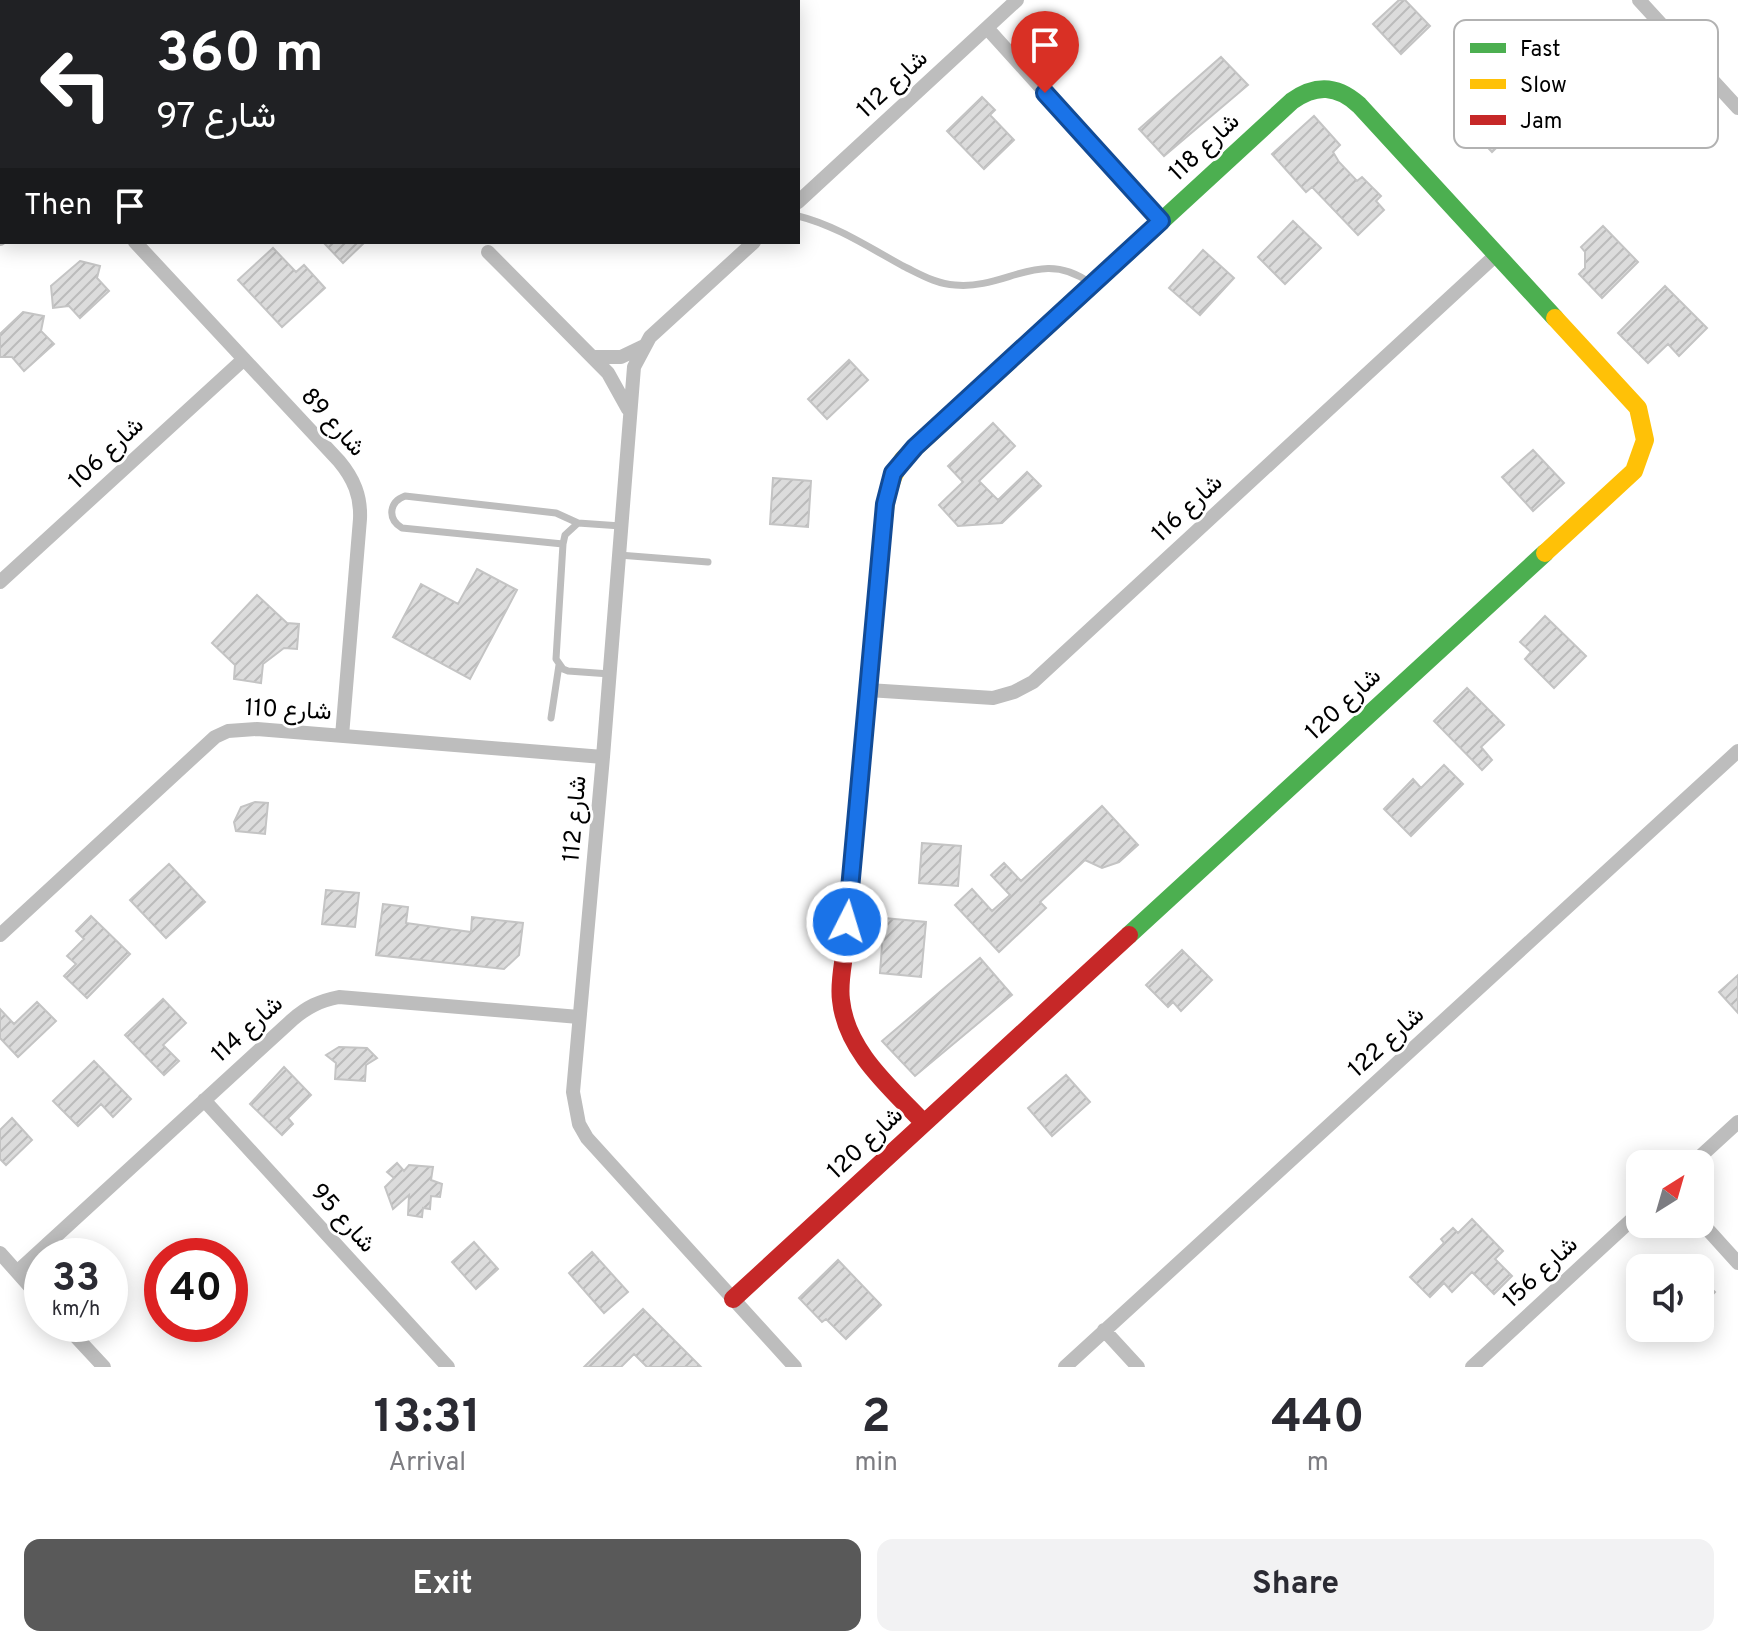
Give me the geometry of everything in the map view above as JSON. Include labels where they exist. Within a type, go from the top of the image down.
[{"type":"street","name":"شارع 112","points":[[800,200],[1017,0]]},
{"type":"street","points":[[1639,0],[1657,20]]},
{"type":"street","points":[[987,28],[1161,221]]},
{"type":"street","name":"شارع 118","points":[[924,1123],[855,1045],[842,1014],[840,997],[885,504],[893,473],[915,447],[1304,91],[1319,86],[1334,87],[1348,94],[1359,105]]},
{"type":"street","points":[[1718,86],[1738,108]]},
{"type":"street","name":"شارع 120","points":[[733,1299],[1634,471],[1642,457],[1646,440],[1638,408],[1359,105]]},
{"type":"street","name":"شارع 89","points":[[137,244],[348,471],[359,495],[360,519],[342,736]]},
{"type":"street","name":"شارع 112","points":[[752,244],[644,346],[634,367],[573,1092],[579,1124],[598,1151],[795,1367]]},
{"type":"street","points":[[488,252],[608,373],[629,412]]},
{"type":"street","name":"شارع 116","points":[[868,690],[993,698],[1033,682],[1497,254]]},
{"type":"street","points":[[593,357],[621,357],[644,346]]},
{"type":"street","name":"شارع 106","points":[[0,582],[244,359]]},
{"type":"street","name":"شارع 110","points":[[0,935],[215,737],[242,728],[603,757]]},
{"type":"street","name":"شارع 122","points":[[1065,1367],[1738,751]]},
{"type":"street","name":"شارع 114","points":[[17,1272],[298,1014],[321,1000],[339,997],[579,1017]]},
{"type":"street","name":"شارع 95","points":[[204,1100],[448,1367]]},
{"type":"street","points":[[1707,1150],[1738,1122]]},
{"type":"street","name":"شارع 156","points":[[1481,1364],[1626,1225]]},
{"type":"street","points":[[1714,1236],[1738,1263]]},
{"type":"street","points":[[0,1253],[24,1280]]},
{"type":"street","points":[[1104,1330],[1138,1367]]},
{"type":"street","points":[[81,1342],[104,1367]]},
{"type":"lane","points":[[800,217],[829,227],[937,282],[968,286],[1050,267],[1080,275],[1092,285]]},
{"type":"lane","points":[[563,544],[409,530],[396,524],[391,510],[398,498],[413,496],[556,513],[578,523],[621,526]]},
{"type":"lane","points":[[551,718],[559,665],[563,544],[565,535],[578,523]]},
{"type":"lane","points":[[619,555],[708,562]]},
{"type":"lane","points":[[559,665],[568,671],[610,674]]},
{"type":"building","points":[[1399,0],[1405,0],[1430,26],[1401,54],[1373,24]]},
{"type":"building","points":[[1221,57],[1248,85],[1164,156],[1139,129]]},
{"type":"building","points":[[982,97],[995,110],[990,115],[1014,140],[984,169],[947,131]]},
{"type":"building","points":[[1314,116],[1340,145],[1333,152],[1339,162],[1357,181],[1362,177],[1381,196],[1376,201],[1384,210],[1358,235],[1312,187],[1306,192],[1272,154]]},
{"type":"building","points":[[1293,221],[1321,248],[1285,284],[1258,257]]},
{"type":"building","points":[[1603,226],[1638,262],[1602,298],[1579,274],[1585,268],[1585,252],[1581,247]]},
{"type":"building","points":[[325,244],[363,244],[343,263]]},
{"type":"building","points":[[273,248],[296,272],[304,265],[325,288],[282,327],[238,280]]},
{"type":"building","points":[[1203,250],[1234,278],[1200,315],[1169,288]]},
{"type":"building","points":[[80,261],[100,266],[97,278],[109,291],[80,318],[69,306],[53,308],[51,286]]},
{"type":"building","points":[[1665,286],[1707,328],[1679,356],[1668,344],[1648,363],[1618,333]]},
{"type":"building","points":[[23,312],[44,316],[41,331],[54,344],[24,371],[12,357],[0,357],[0,334]]},
{"type":"building","points":[[849,360],[868,380],[827,419],[808,399]]},
{"type":"building","points":[[993,423],[1015,446],[979,481],[998,500],[1027,472],[1041,486],[1002,523],[958,526],[939,505],[963,482],[948,466]]},
{"type":"building","points":[[1533,450],[1564,483],[1533,511],[1502,477]]},
{"type":"building","points":[[773,478],[811,481],[808,527],[770,524]]},
{"type":"building","points":[[477,569],[517,590],[470,679],[393,637],[421,584],[458,604]]},
{"type":"building","points":[[257,595],[287,623],[299,624],[297,649],[284,648],[263,664],[261,683],[234,679],[235,665],[212,643]]},
{"type":"building","points":[[1545,616],[1586,656],[1554,688],[1525,659],[1531,652],[1520,642]]},
{"type":"building","points":[[1467,688],[1504,725],[1481,747],[1492,760],[1482,770],[1434,721]]},
{"type":"building","points":[[1444,765],[1463,784],[1411,836],[1384,809],[1413,779],[1421,788]]},
{"type":"building","points":[[255,802],[268,803],[265,834],[236,831],[234,822],[241,807]]},
{"type":"building","points":[[1102,806],[1138,845],[1119,862],[1102,868],[1085,860],[1040,902],[1046,908],[999,952],[955,905],[972,889],[992,911],[1010,895],[991,875],[1004,863],[1021,881]]},
{"type":"building","points":[[922,843],[961,846],[958,886],[919,883]]},
{"type":"building","points":[[169,864],[205,902],[166,938],[130,900]]},
{"type":"building","points":[[326,890],[359,893],[355,927],[322,924]]},
{"type":"building","points":[[383,904],[408,907],[406,923],[471,932],[472,917],[523,923],[519,955],[504,969],[376,955]]},
{"type":"building","points":[[91,916],[130,954],[87,998],[64,976],[76,964],[67,956],[84,939],[76,931]]},
{"type":"building","points":[[884,918],[926,922],[921,977],[880,973]]},
{"type":"building","points":[[1182,950],[1212,980],[1181,1011],[1173,1002],[1168,1007],[1146,985]]},
{"type":"building","points":[[980,958],[1012,995],[915,1076],[882,1041]]},
{"type":"building","points":[[1738,975],[1738,1013],[1719,992]]},
{"type":"building","points":[[163,999],[186,1023],[163,1045],[179,1061],[164,1075],[125,1035]]},
{"type":"building","points":[[37,1002],[56,1021],[18,1057],[0,1038],[0,1009],[14,1024]]},
{"type":"building","points":[[339,1047],[367,1048],[377,1058],[366,1065],[365,1081],[335,1079],[336,1063],[326,1055]]},
{"type":"building","points":[[94,1061],[131,1099],[113,1117],[101,1104],[78,1126],[53,1101]]},
{"type":"building","points":[[284,1067],[311,1095],[288,1118],[293,1124],[282,1135],[250,1104]]},
{"type":"building","points":[[1066,1075],[1090,1102],[1052,1136],[1028,1108]]},
{"type":"building","points":[[12,1118],[32,1140],[6,1165],[0,1159],[0,1130]]},
{"type":"building","points":[[397,1163],[404,1171],[409,1165],[433,1167],[431,1180],[442,1184],[440,1197],[431,1196],[430,1209],[423,1208],[422,1217],[408,1215],[409,1195],[393,1209],[385,1187],[394,1178],[387,1172]]},
{"type":"building","points":[[1472,1219],[1503,1251],[1495,1259],[1512,1276],[1494,1294],[1472,1272],[1452,1292],[1444,1283],[1430,1297],[1410,1277],[1444,1243],[1441,1239],[1453,1228],[1458,1233]]},
{"type":"building","points":[[474,1242],[498,1269],[476,1289],[452,1262]]},
{"type":"building","points":[[592,1252],[628,1292],[604,1313],[569,1273]]},
{"type":"building","points":[[838,1260],[881,1305],[846,1339],[826,1319],[822,1322],[799,1298]]},
{"type":"building","points":[[643,1309],[701,1367],[647,1367],[634,1354],[621,1367],[584,1367]]},
{"type":"traffic: fast","points":[[1116,263],[1292,101],[1310,92],[1334,90],[1359,105],[1555,318]]},
{"type":"traffic: fast","points":[[844,956],[881,547]]},
{"type":"traffic: fast","points":[[1129,935],[1545,553]]},
{"type":"traffic: slow","points":[[881,547],[889,490],[903,459],[1116,263]]},
{"type":"traffic: slow","points":[[1545,553],[1634,471],[1645,440],[1638,408],[1555,318]]},
{"type":"traffic: jam","points":[[733,1299],[1129,935]]},
{"type":"traffic: jam","points":[[844,956],[840,995],[851,1036],[872,1068],[924,1123]]},
{"type":"route","points":[[847,922],[885,504],[893,473],[915,447],[1161,221],[1045,93]]}]
